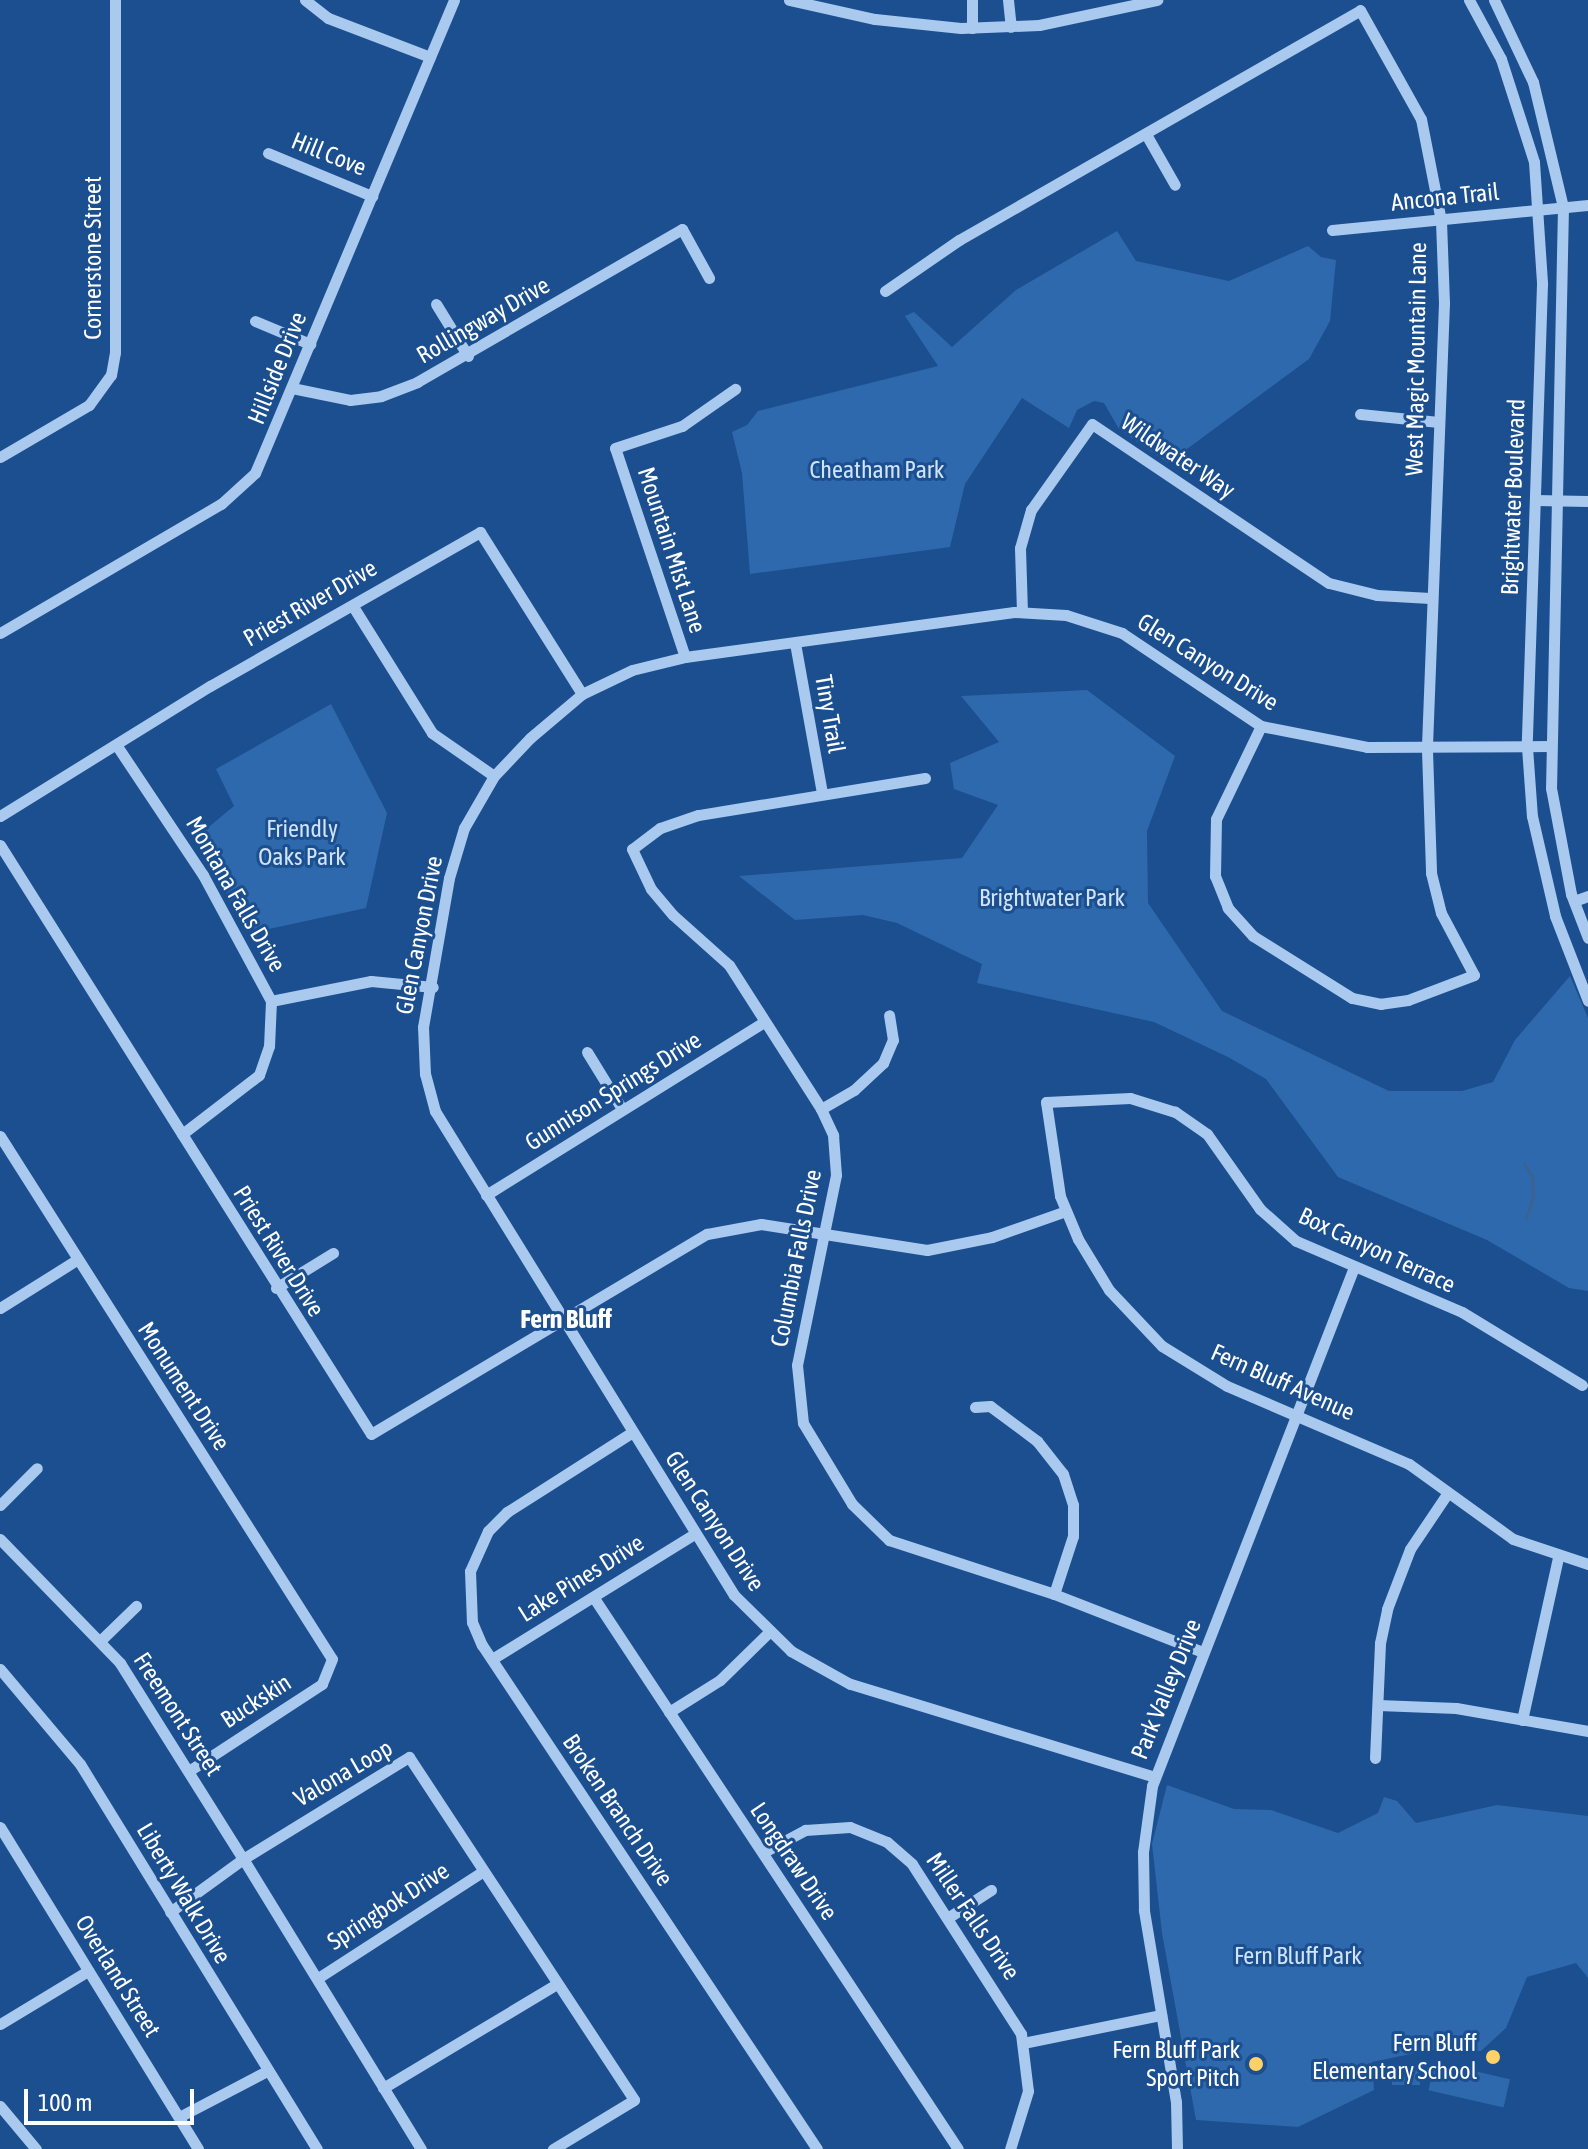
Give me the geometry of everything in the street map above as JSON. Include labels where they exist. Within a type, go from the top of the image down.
[{"type":"street","name":"Cornerstone Street","points":[[0,457],[83,410],[111,375],[115,0]]},
{"type":"street","points":[[305,0],[328,18],[430,57]]},
{"type":"street","name":"Hillside Drive","points":[[0,633],[236,494],[264,458],[454,0]]},
{"type":"street","points":[[789,0],[875,19],[972,28],[1011,27],[1089,17],[1157,0]]},
{"type":"street","points":[[972,0],[972,28]]},
{"type":"street","points":[[1008,0],[1011,27]]},
{"type":"street","name":"Brightwater Boulevard","points":[[1469,0],[1501,59],[1527,128],[1539,210],[1535,500],[1527,747],[1532,816],[1555,916],[1588,1001]]},
{"type":"street","name":"Brightwater Boulevard","points":[[1494,0],[1533,82],[1563,207],[1551,746],[1556,829],[1574,901],[1588,938]]},
{"type":"street","name":"West Magic Mountain Lane","points":[[885,291],[959,240],[1147,136],[1360,10],[1421,119],[1441,221],[1444,303],[1430,598],[1427,750],[1431,873],[1441,913],[1474,975],[1408,1000],[1381,1004],[1352,998],[1253,936],[1228,908],[1215,876],[1216,819],[1261,726]]},
{"type":"street","points":[[1147,136],[1175,185]]},
{"type":"street","name":"Hill Cove","points":[[268,153],[372,196]]},
{"type":"street","name":"Ancona Trail","points":[[1332,230],[1588,205]]},
{"type":"street","name":"Rollingway Drive","points":[[292,388],[330,399],[381,396],[468,356],[682,229],[709,278]]},
{"type":"street","points":[[436,304],[468,356]]},
{"type":"street","points":[[255,321],[310,344]]},
{"type":"street","name":"Mountain Mist Lane","points":[[685,657],[615,448],[682,426],[735,389]]},
{"type":"street","points":[[1360,414],[1439,422]]},
{"type":"street","name":"Wildwater Way","points":[[1022,612],[1020,548],[1031,510],[1092,424],[1329,583],[1377,595],[1430,598]]},
{"type":"street","points":[[1535,500],[1588,501]]},
{"type":"street","name":"Priest River Drive","points":[[0,816],[210,686],[354,608],[408,570],[480,532],[582,694]]},
{"type":"street","points":[[354,608],[432,733],[494,776]]},
{"type":"street","name":"Glen Canyon Drive","points":[[1155,1777],[850,1684],[815,1667],[768,1633],[734,1595],[442,1128],[429,1092],[423,1027],[433,987],[449,878],[464,828],[494,776],[582,694],[632,670],[685,657],[1022,612],[1066,615],[1122,633],[1261,726],[1331,743],[1427,750],[1551,746]]},
{"type":"street","name":"Tiny Trail","points":[[795,643],[822,793]]},
{"type":"street","name":"Montana Falls Drive","points":[[117,746],[203,875],[271,1001],[269,1046],[259,1075],[182,1134]]},
{"type":"street","name":"Columbia Falls Drive","points":[[925,778],[698,815],[660,828],[632,849],[651,889],[729,965],[821,1109],[837,1159],[797,1365],[797,1398],[807,1430],[852,1504],[868,1524],[904,1548],[1054,1594],[1203,1652]]},
{"type":"street","name":"Priest River Drive","points":[[0,845],[276,1288],[371,1434],[564,1320]]},
{"type":"street","points":[[1574,901],[1588,896]]},
{"type":"street","points":[[271,1001],[371,981],[433,987]]},
{"type":"street","points":[[821,1109],[854,1090],[883,1063],[893,1040],[889,1015]]},
{"type":"street","name":"Gunnison Springs Drive","points":[[486,1195],[764,1022]]},
{"type":"street","points":[[587,1052],[622,1109]]},
{"type":"street","name":"Box Canyon Terrace","points":[[1046,1102],[1130,1098],[1175,1112],[1207,1134],[1280,1229],[1354,1267],[1462,1312],[1582,1385]]},
{"type":"street","name":"Fern Bluff Avenue","points":[[1046,1102],[1054,1170],[1066,1211],[1092,1266],[1155,1340],[1227,1386],[1409,1464],[1513,1539],[1558,1557],[1588,1564]]},
{"type":"street","name":"Monument Drive","points":[[0,1136],[75,1261],[332,1659]]},
{"type":"street","points":[[564,1320],[707,1234],[761,1224],[891,1248],[936,1250],[1066,1211]]},
{"type":"street","points":[[276,1288],[333,1253]]},
{"type":"street","points":[[0,1308],[75,1261]]},
{"type":"street","name":"Park Valley Drive","points":[[1177,2149],[1176,2102],[1142,1881],[1155,1777],[1354,1267]]},
{"type":"street","points":[[975,1407],[990,1406],[1037,1441],[1063,1474],[1073,1505],[1073,1536],[1054,1594]]},
{"type":"street","name":"Broken Branch Drive","points":[[631,1433],[534,1495],[488,1531],[470,1571],[472,1622],[492,1659],[817,2149]]},
{"type":"street","points":[[0,1505],[37,1468]]},
{"type":"street","points":[[1375,1758],[1387,1609],[1410,1549],[1447,1494]]},
{"type":"street","name":"Lake Pines Drive","points":[[492,1659],[694,1534]]},
{"type":"street","name":"Freemont Street","points":[[0,1539],[101,1640],[190,1770],[243,1859]]},
{"type":"street","points":[[1522,1720],[1558,1557]]},
{"type":"street","name":"Longdraw Drive","points":[[594,1598],[958,2149]]},
{"type":"street","points":[[101,1640],[136,1606]]},
{"type":"street","points":[[669,1712],[720,1680],[768,1633]]},
{"type":"street","name":"Buckskin","points":[[190,1770],[322,1684],[332,1659]]},
{"type":"street","name":"Liberty Walk Drive","points":[[0,1669],[63,1740],[317,2149]]},
{"type":"street","points":[[1378,1705],[1429,1705],[1588,1731]]},
{"type":"street","name":"Valona Loop","points":[[243,1859],[409,1757],[555,1985],[634,2100],[553,2149]]},
{"type":"street","name":"Miller Falls Drive","points":[[764,1852],[796,1833],[823,1826],[873,1834],[912,1864],[1007,2006],[1023,2043],[1028,2091],[1010,2149]]},
{"type":"street","name":"Overland Street","points":[[0,1827],[198,2149]]},
{"type":"street","points":[[170,1912],[243,1859],[421,2149]]},
{"type":"street","name":"Springbok Drive","points":[[318,1978],[482,1872]]},
{"type":"street","points":[[949,1917],[991,1890]]},
{"type":"street","points":[[0,2024],[88,1971]]},
{"type":"street","points":[[383,2088],[555,1985]]},
{"type":"street","points":[[1023,2043],[1161,2015]]},
{"type":"street","points":[[179,2117],[267,2071]]},
{"type":"street","points":[[0,2106],[36,2149]]},
{"type":"green space","name":"Cheatham Park","points":[[1117,231],[1136,261],[1229,281],[1308,246],[1321,257],[1336,260],[1330,321],[1309,359],[1168,463],[1119,429],[1104,403],[1094,401],[1077,410],[1069,428],[1022,398],[965,484],[950,547],[750,574],[742,473],[732,432],[747,425],[758,411],[938,366],[905,316],[914,312],[952,347],[1016,290]]},
{"type":"green space","name":"Brightwater Park","points":[[1087,690],[1175,756],[1147,831],[1148,903],[1222,1011],[1389,1091],[1462,1091],[1493,1082],[1515,1040],[1570,976],[1588,1018],[1588,1291],[1569,1288],[1487,1240],[1338,1177],[1266,1079],[1228,1057],[1154,1022],[977,983],[982,964],[897,923],[863,915],[795,920],[739,876],[962,858],[998,805],[954,789],[950,763],[999,742],[961,696]]},
{"type":"green space","name":"Friendly Oaks Park","points":[[331,704],[387,813],[366,908],[250,933],[193,840],[234,806],[216,769]]},
{"type":"green space","name":"Fern Bluff Park","points":[[1167,1785],[1234,1809],[1271,1810],[1338,1833],[1378,1813],[1384,1797],[1397,1801],[1416,1823],[1497,1805],[1588,1816],[1588,1978],[1576,1963],[1527,1977],[1506,2028],[1481,2051],[1430,2050],[1372,2062],[1374,2090],[1298,2127],[1196,2120],[1162,1933],[1152,1844]]},
{"type":"green space","points":[[1435,2062],[1510,2079],[1504,2108],[1428,2090]]},
{"type":"green space","points":[[1392,2068],[1420,2068],[1420,2085],[1392,2085]]},
{"type":"waterway","points":[[1524,1164],[1532,1176],[1533,1197],[1526,1218]]},
{"type":"place","name":"Fern Bluff Elementary School","points":[[1493,2057]]},
{"type":"place","name":"Fern Bluff Park Sport Pitch","points":[[1256,2064]]},
{"type":"district","name":"Fern Bluff","points":[[566,1320]]}]
